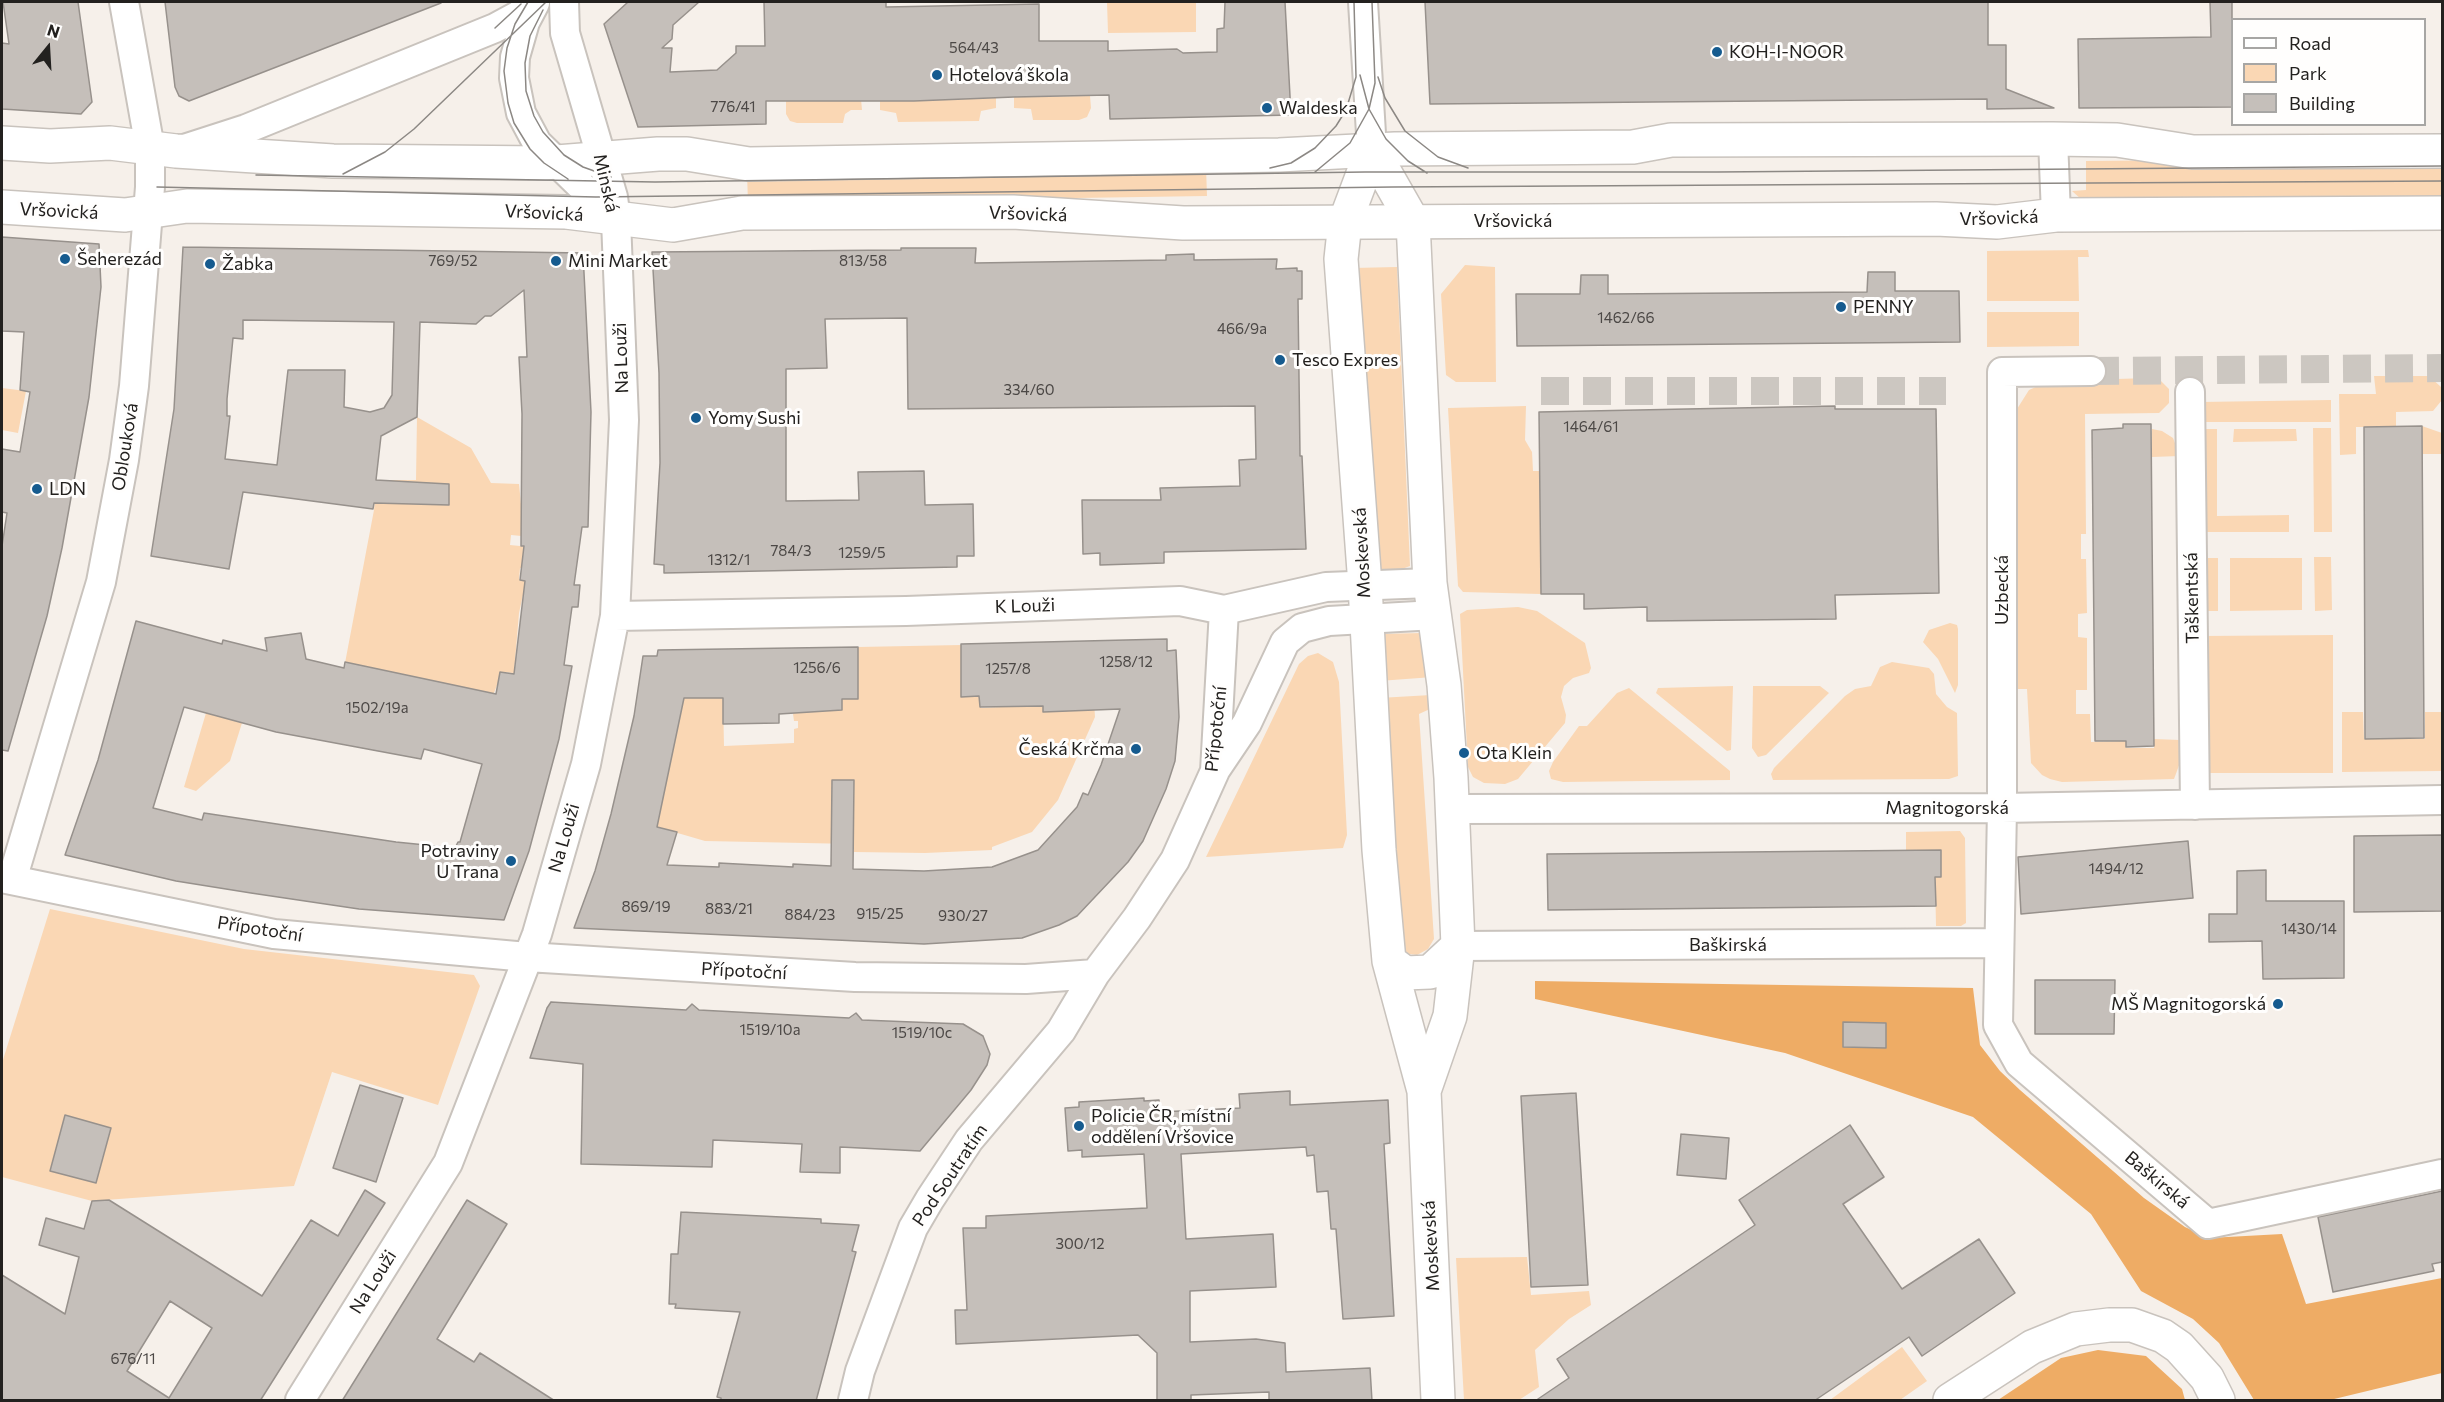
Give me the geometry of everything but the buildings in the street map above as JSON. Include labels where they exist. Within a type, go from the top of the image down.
[{"type":"main road","points":[[2,143],[50,146],[110,143],[333,161],[557,162],[687,154],[749,164],[1279,155],[1372,150],[1633,147],[1671,140],[2053,139],[2116,140],[2193,152],[2442,151]]},
{"type":"main road","name":"Moskevská","points":[[1372,150],[1413,222],[1430,583],[1444,686],[1452,809],[1458,946],[1450,1016],[1424,1091]]},
{"type":"main road","name":"Moskevská","points":[[1372,150],[1345,222],[1341,259],[1365,585],[1365,620],[1379,850],[1389,962],[1424,1091],[1438,1401]]},
{"type":"main road","name":"Vršovická","points":[[2,207],[125,215],[187,206],[567,212],[616,220],[673,225],[742,213],[1013,212],[1183,223],[1936,219],[1985,222],[2056,215],[2442,213]]},
{"type":"main road","points":[[1389,962],[1405,973],[1430,972],[1458,946]]},
{"type":"main road","points":[[1950,1401],[2012,1359],[2054,1336],[2091,1326],[2109,1324],[2132,1325],[2163,1336],[2179,1347],[2207,1378],[2218,1401]]},
{"type":"street","name":"Oblouková","points":[[7,879],[101,582],[124,460],[134,386],[148,212],[163,149],[124,2]]},
{"type":"street","name":"Minská","points":[[163,149],[246,129],[484,33],[519,15],[534,2]]},
{"type":"street","name":"Minská","points":[[534,2],[517,45],[516,90],[521,112],[531,134],[616,220]]},
{"type":"street","name":"Minská","points":[[564,2],[565,33],[613,197],[616,220]]},
{"type":"street","name":"Moskevská","points":[[1363,2],[1372,150]]},
{"type":"street","name":"Vršovická","points":[[2053,139],[2056,215]]},
{"type":"street","name":"Na Louži","points":[[300,1401],[448,1162],[537,934],[586,764],[615,616],[624,420],[616,220]]},
{"type":"street","name":"Uzbecká","points":[[2002,808],[2002,372],[2091,371]]},
{"type":"street","name":"Taškentská","points":[[2190,392],[2195,805]]},
{"type":"street","name":"K Louži","points":[[615,616],[906,611],[1180,601],[1224,610],[1326,587],[1430,583]]},
{"type":"street","name":"Přípotoční","points":[[7,879],[274,934],[527,957],[855,977],[1026,979],[1095,974],[1137,918],[1175,860],[1215,771],[1224,610]]},
{"type":"street","points":[[1215,771],[1247,723],[1285,642],[1302,628],[1329,621],[1434,615]]},
{"type":"street","name":"Magnitogorská","points":[[1452,809],[2002,808],[2442,800]]},
{"type":"street","name":"Baškirská","points":[[2002,808],[1998,1025],[2019,1063],[2208,1224],[2442,1174]]},
{"type":"street","name":"Baškirská","points":[[1458,946],[1998,943]]},
{"type":"street","name":"Pod Soutratím","points":[[853,1401],[861,1371],[913,1228],[969,1140],[1061,1031],[1095,974]]},
{"type":"green space","points":[[1107,2],[1196,2],[1196,32],[1108,33]]},
{"type":"green space","points":[[1090,96],[1091,108],[1087,117],[1079,120],[1033,120],[1031,109],[1014,108],[1014,97]]},
{"type":"green space","points":[[996,98],[996,108],[981,111],[979,121],[898,122],[896,113],[880,110],[880,101]]},
{"type":"green space","points":[[861,99],[862,110],[851,110],[845,114],[843,123],[797,123],[790,121],[786,114],[786,101]]},
{"type":"green space","points":[[2442,158],[2442,199],[2082,200],[2072,191],[2086,190],[2086,161]]},
{"type":"green space","points":[[1206,167],[1207,196],[748,203],[747,173]]},
{"type":"green space","points":[[2088,250],[2089,257],[2078,257],[2079,301],[1987,301],[1987,251]]},
{"type":"green space","points":[[1465,265],[1495,267],[1496,382],[1456,382],[1446,375],[1441,294]]},
{"type":"green space","points":[[1397,267],[1410,566],[1391,573],[1371,570],[1353,268]]},
{"type":"green space","points":[[1987,312],[2079,312],[2079,346],[1987,347]]},
{"type":"green space","points":[[2374,376],[2429,376],[2441,387],[2442,400],[2433,411],[2396,412],[2396,427],[2356,427],[2356,454],[2340,455],[2339,394],[2376,394]]},
{"type":"green space","points":[[2150,378],[2160,380],[2169,389],[2169,403],[2159,413],[2085,414],[2086,534],[2081,534],[2081,559],[2086,559],[2087,613],[2078,614],[2078,637],[2087,638],[2087,690],[2076,690],[2076,714],[2090,714],[2091,742],[2126,741],[2126,748],[2154,748],[2154,739],[2180,740],[2181,760],[2174,779],[2062,782],[2042,775],[2031,763],[2027,689],[2018,689],[2017,409],[2029,390],[2049,381]]},
{"type":"green space","points":[[2,388],[26,391],[18,433],[2,430]]},
{"type":"green space","points":[[2331,400],[2331,422],[2200,422],[2200,402]]},
{"type":"green space","points":[[1526,406],[1525,440],[1532,452],[1533,471],[1540,471],[1541,594],[1463,592],[1458,586],[1448,408]]},
{"type":"green space","points":[[417,417],[471,448],[491,483],[519,484],[521,504],[535,505],[532,537],[511,535],[510,545],[530,547],[527,569],[520,568],[519,579],[526,581],[519,613],[514,673],[502,672],[494,693],[496,695],[345,663],[374,510],[377,480],[416,480]],"holes":[[[398,481],[449,484],[448,505],[397,503]]]},
{"type":"green space","points":[[2422,426],[2442,433],[2442,454],[2422,454]]},
{"type":"green space","points":[[2313,428],[2331,428],[2332,532],[2314,532]]},
{"type":"green space","points":[[2152,429],[2162,431],[2173,438],[2180,456],[2152,457]]},
{"type":"green space","points":[[2200,429],[2217,429],[2217,516],[2289,515],[2289,532],[2201,532]]},
{"type":"green space","points":[[2234,429],[2296,429],[2297,441],[2233,442]]},
{"type":"green space","points":[[2314,557],[2331,557],[2332,610],[2315,611]]},
{"type":"green space","points":[[2201,558],[2218,558],[2218,611],[2202,611]]},
{"type":"green space","points":[[2230,558],[2302,558],[2302,610],[2230,611]]},
{"type":"green space","points":[[1518,607],[1537,611],[1585,643],[1591,668],[1589,673],[1573,678],[1564,686],[1561,697],[1566,715],[1565,723],[1518,779],[1505,784],[1484,783],[1473,777],[1468,767],[1460,614],[1467,610]]},
{"type":"green space","points":[[1950,623],[1957,625],[1958,629],[1958,685],[1955,693],[1938,659],[1923,642],[1929,630]]},
{"type":"green space","points":[[1422,633],[1433,677],[1379,681],[1382,634]]},
{"type":"green space","points":[[2333,635],[2333,773],[2210,773],[2203,760],[2202,636]]},
{"type":"green space","points":[[961,645],[963,697],[980,697],[981,708],[1094,702],[1095,717],[1058,800],[1032,832],[992,847],[992,850],[925,853],[854,852],[854,844],[705,841],[657,827],[684,698],[723,698],[724,746],[794,743],[794,729],[798,728],[798,721],[794,721],[795,711],[841,710],[842,699],[858,699],[858,647]],"holes":[[[832,780],[854,780],[854,832],[831,832]]]},
{"type":"green space","points":[[1318,653],[1333,662],[1339,682],[1347,835],[1343,848],[1206,857],[1299,664],[1308,656]]},
{"type":"green space","points":[[1892,662],[1929,668],[1934,674],[1936,694],[1947,707],[1957,713],[1958,776],[1949,779],[1773,780],[1771,774],[1774,768],[1845,696],[1855,689],[1871,686],[1880,667]]},
{"type":"green space","points":[[1733,686],[1731,750],[1727,751],[1656,693],[1658,688]]},
{"type":"green space","points":[[1753,686],[1820,686],[1829,693],[1766,755],[1758,757],[1752,748]]},
{"type":"green space","points":[[1629,688],[1730,771],[1730,780],[1563,782],[1551,779],[1549,771],[1553,762],[1579,726],[1587,726],[1617,693]]},
{"type":"green space","points":[[1431,695],[1432,708],[1419,714],[1434,939],[1428,949],[1417,955],[1409,954],[1400,947],[1379,698]]},
{"type":"green space","points":[[2342,712],[2363,712],[2364,739],[2425,739],[2425,712],[2442,712],[2442,771],[2342,772]]},
{"type":"green space","points":[[206,713],[242,723],[230,761],[196,791],[184,787]]},
{"type":"green space","points":[[1960,831],[1965,838],[1966,923],[1961,926],[1936,926],[1935,877],[1941,877],[1941,851],[1906,851],[1906,832]]},
{"type":"green space","points":[[50,909],[244,949],[474,975],[480,986],[438,1105],[332,1072],[294,1186],[92,1201],[2,1177],[2,1063]],"holes":[[[65,1115],[111,1129],[96,1183],[50,1170]]]},
{"type":"green space","points":[[1527,1257],[1531,1295],[1589,1291],[1591,1305],[1569,1319],[1535,1350],[1539,1387],[1519,1400],[1464,1400],[1456,1258]]},
{"type":"green space","points":[[1902,1347],[1927,1381],[1900,1400],[1830,1400]]},
{"type":"shaded area","points":[[1535,981],[1973,988],[1980,1045],[2000,1071],[2020,1090],[2144,1198],[2185,1227],[2209,1238],[2282,1234],[2306,1304],[2442,1278],[2442,1373],[2330,1400],[2254,1400],[2219,1343],[2193,1319],[2141,1291],[2091,1214],[1973,1117],[1785,1053],[1535,999]],"holes":[[[1844,1023],[1886,1023],[1886,1047]]]},
{"type":"shaded area","points":[[2098,1350],[2146,1356],[2182,1389],[2185,1400],[1998,1400],[2061,1358]]},
{"type":"tunnel","points":[[2091,371],[2442,368]]},
{"type":"tunnel","points":[[1541,391],[1946,391]]},
{"type":"tram line","points":[[528,2],[515,24],[507,48],[504,71],[508,103],[514,123],[530,149],[544,163],[568,179]]},
{"type":"tram line","points":[[343,174],[385,152],[414,129],[546,2]]},
{"type":"tram line","points":[[1270,168],[1291,163],[1315,148],[1336,126],[1346,110],[1356,77],[1354,2]]},
{"type":"tram line","points":[[1315,172],[1350,143],[1369,109],[1375,83],[1372,2]]},
{"type":"tram line","points":[[495,28],[521,4]]},
{"type":"tram line","points":[[543,10],[530,36],[525,63],[526,91],[534,116],[543,132],[564,155],[583,167],[611,177]]},
{"type":"tram line","points":[[1360,75],[1369,109],[1386,139],[1408,161],[1427,173]]},
{"type":"tram line","points":[[1378,77],[1385,98],[1405,131],[1438,157],[1468,168]]},
{"type":"tram line","points":[[256,175],[655,182],[1365,172],[1717,172],[2442,166]]},
{"type":"tram line","points":[[157,187],[596,197],[1393,187],[2442,181]]},
{"type":"place","name":"KOH-I-NOOR","points":[[1717,52]]},
{"type":"place","name":"Hotelová škola","points":[[937,75]]},
{"type":"place","name":"Waldeska","points":[[1267,108]]},
{"type":"place","name":"Šeherezád","points":[[65,259]]},
{"type":"place","name":"Mini Market","points":[[556,261]]},
{"type":"place","name":"Žabka","points":[[210,264]]},
{"type":"place","name":"PENNY","points":[[1841,307]]},
{"type":"place","name":"Tesco Expres","points":[[1280,360]]},
{"type":"place","name":"Yomy Sushi","points":[[696,418]]},
{"type":"place","name":"LDN","points":[[37,489]]},
{"type":"place","name":"Česká Krčma","points":[[1136,749]]},
{"type":"place","name":"Ota Klein","points":[[1464,753]]},
{"type":"place","name":"Potraviny U Trana","points":[[511,861]]},
{"type":"place","name":"MŠ Magnitogorská","points":[[2278,1004]]},
{"type":"place","name":"Policie ČR, místní oddělení Vršovice","points":[[1079,1126]]}]
